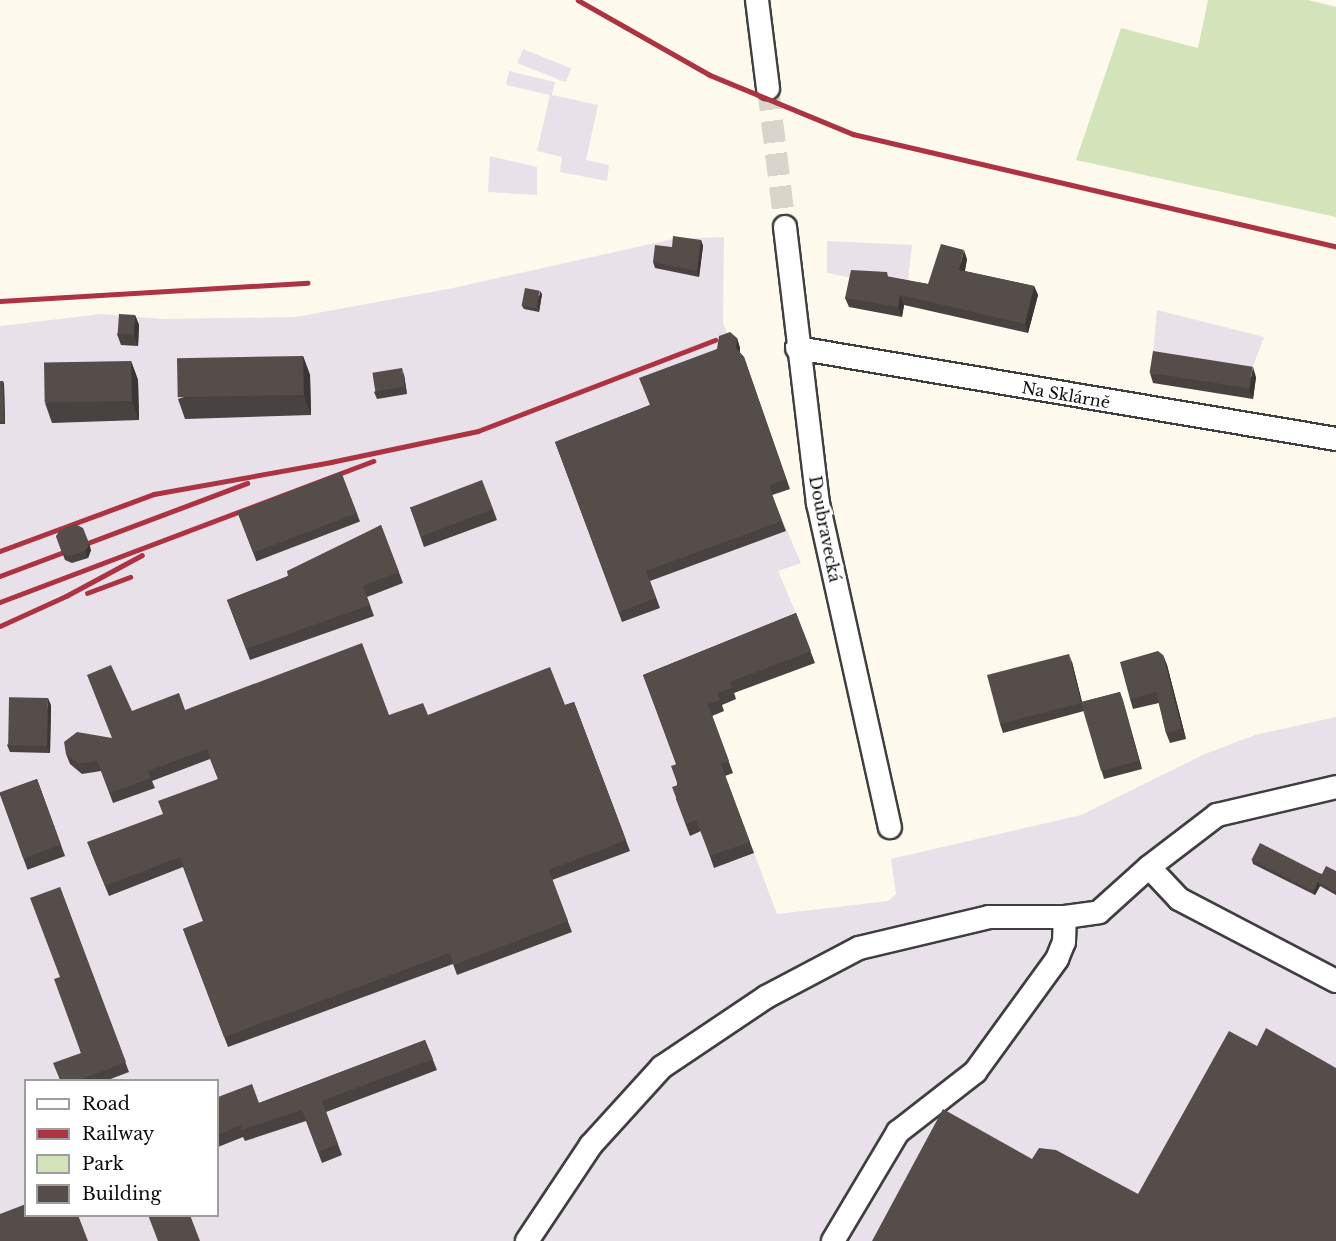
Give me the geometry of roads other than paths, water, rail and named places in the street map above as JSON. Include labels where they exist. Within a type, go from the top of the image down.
[{"type":"street","points":[[757,0],[768,88]]},
{"type":"street","name":"Doubravecká","points":[[785,227],[797,348],[818,503],[890,827]]},
{"type":"street","name":"Na Sklárně","points":[[797,348],[1336,439]]},
{"type":"street","points":[[527,1241],[591,1145],[662,1067],[766,997],[859,948],[988,917],[1065,917],[1100,912],[1149,867],[1217,815],[1336,787]]},
{"type":"street","points":[[1149,867],[1179,899],[1336,981]]},
{"type":"street","points":[[833,1241],[898,1132],[975,1072],[1057,959],[1064,942],[1065,917]]},
{"type":"tunnel","points":[[768,88],[785,227]]},
{"type":"railway","points":[[578,0],[710,75],[853,134],[1336,246]]},
{"type":"railway","points":[[0,301],[307,283]]},
{"type":"railway","points":[[0,551],[154,494],[331,462],[478,431],[715,340]]},
{"type":"railway","points":[[0,602],[373,461]]},
{"type":"railway","points":[[0,576],[247,483]]},
{"type":"railway","points":[[0,626],[66,596],[142,555]]},
{"type":"railway","points":[[87,593],[130,577]]}]
